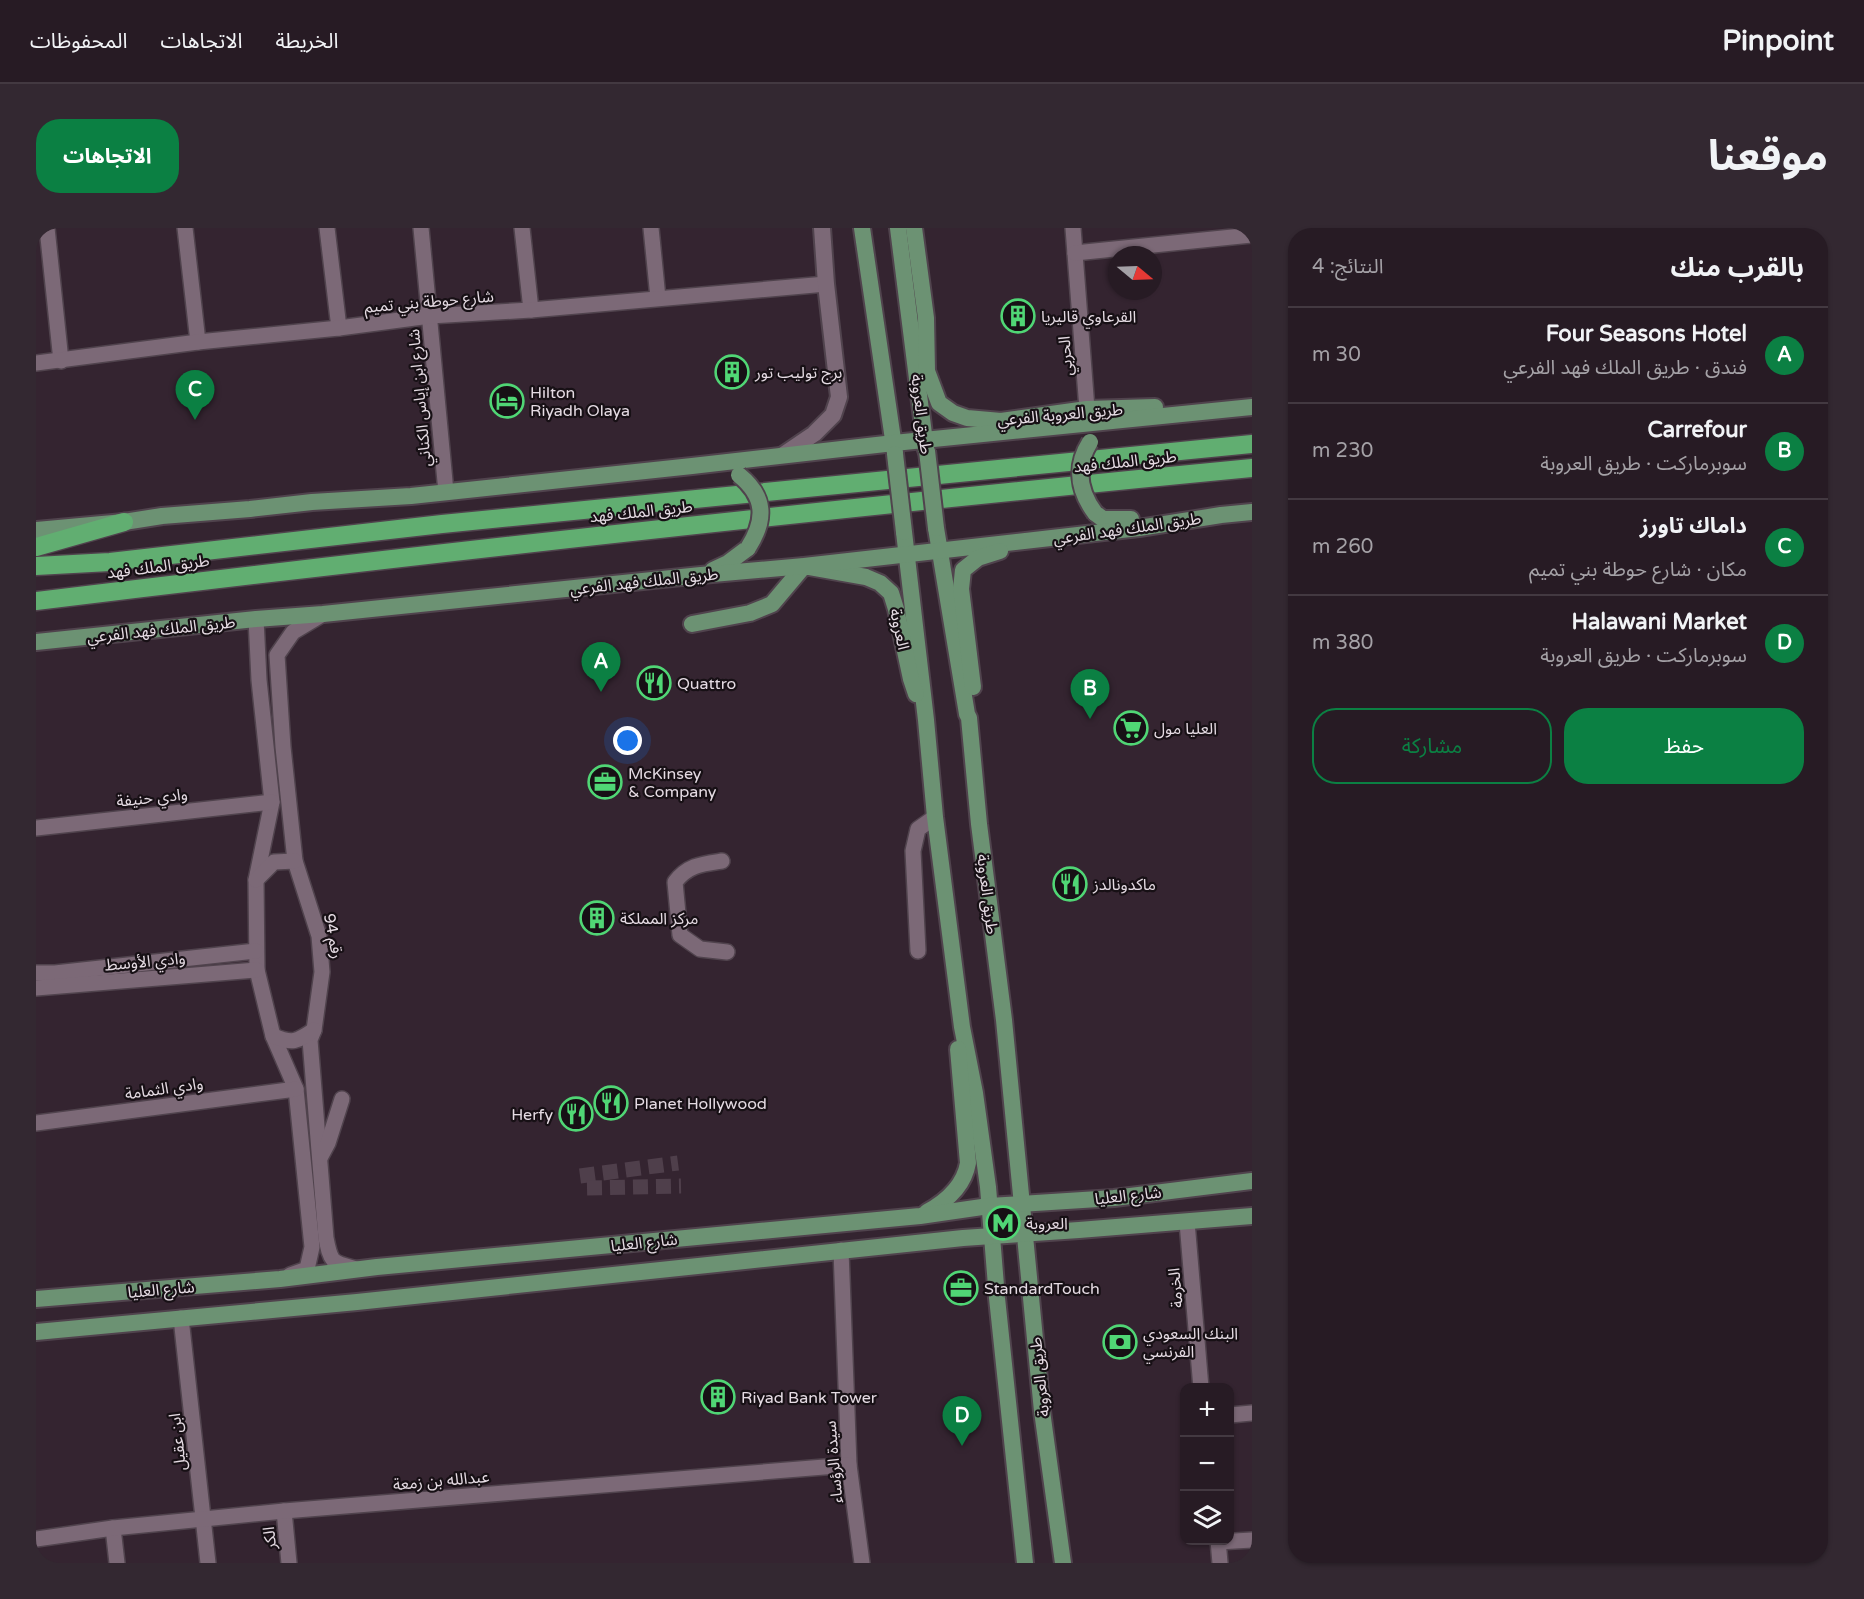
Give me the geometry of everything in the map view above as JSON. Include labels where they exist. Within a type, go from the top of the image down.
[{"type":"highway","name":"طريق الملك فهد","points":[[36,566],[110,562],[442,524],[1252,444]]},
{"type":"highway","name":"طريق الملك فهد","points":[[36,601],[478,548],[1252,468]]},
{"type":"highway","points":[[36,547],[124,522]]},
{"type":"main road","name":"طريق العروبة","points":[[862,228],[895,448],[935,817],[962,1027],[975,1092],[989,1206],[1025,1563]]},
{"type":"main road","name":"طريق العروبة","points":[[898,228],[939,551],[969,718],[979,824],[1004,1020],[1042,1411],[1063,1563]]},
{"type":"main road","name":"طريق العروبة الفرعي","points":[[914,228],[926,318],[927,371],[939,403],[953,413],[967,418],[1001,421],[1087,409],[1160,406],[1219,410]]},
{"type":"main road","points":[[914,348],[927,371],[922,414]]},
{"type":"main road","points":[[36,530],[301,503],[411,496],[783,455],[926,446],[1252,407]]},
{"type":"main road","points":[[1196,413],[1125,420],[1112,424],[1099,432],[1083,453],[1080,468],[1081,482],[1088,504],[1103,519],[1221,515]]},
{"type":"main road","points":[[692,466],[739,475],[751,485],[760,507],[760,521],[756,535],[748,548],[728,563],[701,575]]},
{"type":"main road","name":"طريق الملك فهد الفرعي","points":[[36,642],[804,566],[1139,528],[1252,512]]},
{"type":"main road","points":[[969,718],[973,681],[961,589],[963,570],[978,558],[1029,540]]},
{"type":"main road","points":[[692,624],[750,613],[772,604],[804,566]]},
{"type":"main road","name":"العروبة","points":[[804,566],[866,577],[880,583],[891,593],[911,680],[926,720]]},
{"type":"main road","points":[[920,1216],[943,1203],[959,1187],[966,1173],[968,1163],[958,1057],[962,1027]]},
{"type":"main road","name":"شارع العليا","points":[[36,1299],[280,1279],[357,1269],[920,1216],[989,1206],[1114,1198],[1252,1181]]},
{"type":"main road","name":"شارع العليا","points":[[36,1332],[470,1290],[841,1250],[1252,1216]]},
{"type":"main road","points":[[280,1279],[292,1280],[302,1284],[303,1288],[298,1299],[281,1308]]},
{"type":"street","points":[[46,228],[62,361]]},
{"type":"street","points":[[185,228],[198,342]]},
{"type":"street","points":[[327,228],[339,328]]},
{"type":"street","name":"شارع ابن إياس الكناني","points":[[421,228],[446,492]]},
{"type":"street","points":[[522,228],[531,310]]},
{"type":"street","points":[[651,228],[658,298]]},
{"type":"street","points":[[783,455],[814,435],[833,416],[839,397],[822,228]]},
{"type":"street","name":"الحربي","points":[[1072,228],[1087,409]]},
{"type":"street","points":[[1075,253],[1252,234]]},
{"type":"street","name":"شارع حوطة بني تميم","points":[[36,363],[430,316],[531,310],[826,284]]},
{"type":"street","name":"رقم 94","points":[[323,614],[293,632],[277,655],[283,747],[295,861],[319,936],[322,972],[314,1030],[310,1040],[326,1238],[330,1257],[336,1263],[357,1269]]},
{"type":"street","points":[[256,619],[259,680],[272,802],[256,880],[257,970],[273,1036],[296,1089],[311,1255],[307,1269],[280,1279]]},
{"type":"street","points":[[259,680],[268,695],[274,738],[283,747]]},
{"type":"street","name":"وادي حنيفة","points":[[36,828],[272,802]]},
{"type":"street","points":[[918,951],[913,851],[918,829],[935,817]]},
{"type":"street","points":[[256,880],[274,862],[295,861]]},
{"type":"street","points":[[722,861],[685,870],[675,882],[680,935],[700,949],[727,952]]},
{"type":"street","name":"وادي الأوسط","points":[[36,973],[55,973],[256,951]]},
{"type":"street","name":"وادي الأوسط","points":[[36,988],[257,970]]},
{"type":"street","points":[[273,1036],[288,1042],[299,1040],[314,1030]]},
{"type":"street","name":"وادي الثمامة","points":[[36,1123],[296,1089]]},
{"type":"street","points":[[320,1158],[328,1143],[342,1099]]},
{"type":"street","name":"الخرمة","points":[[1187,1222],[1201,1383]]},
{"type":"street","name":"سيدة الرؤساء","points":[[841,1250],[849,1465],[862,1563]]},
{"type":"street","name":"ابن عقيل","points":[[181,1318],[208,1563]]},
{"type":"street","points":[[1234,1415],[1252,1413]]},
{"type":"street","name":"عبدالله بن زمعة","points":[[36,1539],[113,1528],[284,1511],[849,1465]]},
{"type":"street","name":"الكر","points":[[284,1511],[289,1563]]},
{"type":"street","points":[[113,1528],[117,1563]]},
{"type":"street","points":[[1234,1541],[1252,1540]]},
{"type":"street","points":[[1218,1545],[1220,1563]]},
{"type":"tunnel","points":[[580,1176],[678,1163]]},
{"type":"tunnel","points":[[587,1188],[681,1186]]},
{"type":"place","name":"القرعاوي قاليريا","points":[[1018,316]]},
{"type":"place","name":"برج توليب تور","points":[[732,372]]},
{"type":"place","name":"Hilton Riyadh Olaya","points":[[507,401]]},
{"type":"place","name":"داماك تاورز","points":[[195,420]]},
{"type":"place","name":"Quattro","points":[[654,683]]},
{"type":"place","name":"Four Seasons Hotel","points":[[601,692]]},
{"type":"place","name":"Carrefour","points":[[1090,719]]},
{"type":"place","name":"العليا مول","points":[[1131,728]]},
{"type":"place","name":"McKinsey & Company","points":[[605,782]]},
{"type":"place","name":"ماكدونالدز","points":[[1070,884]]},
{"type":"place","name":"مركز المملكة","points":[[597,918]]},
{"type":"place","name":"Planet Hollywood","points":[[611,1103]]},
{"type":"place","name":"Herfy","points":[[576,1114]]},
{"type":"place","name":"العروبة","points":[[1003,1223]]},
{"type":"place","name":"StandardTouch","points":[[961,1288]]},
{"type":"place","name":"البنك السعودي الفرنسي","points":[[1120,1342]]},
{"type":"place","name":"Riyad Bank Tower","points":[[718,1397]]},
{"type":"place","name":"Halawani Market","points":[[962,1446]]}]
